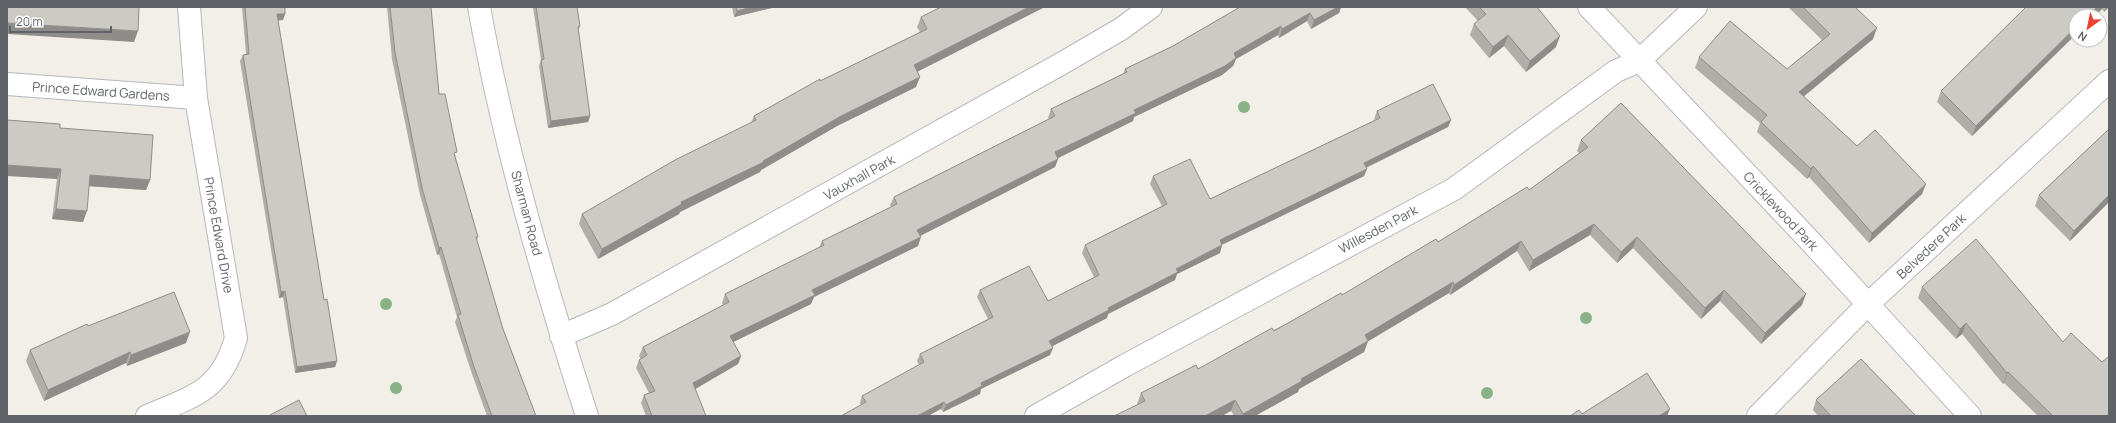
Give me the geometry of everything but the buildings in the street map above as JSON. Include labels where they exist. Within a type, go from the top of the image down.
[{"type":"street","name":"Prince Edward Drive","points":[[147,416],[196,395],[211,385],[222,372],[231,355],[236,338],[196,98],[190,7]]},
{"type":"street","name":"Sharman Road","points":[[479,7],[492,78],[562,336],[587,416]]},
{"type":"street","name":"Vauxhall Park","points":[[562,336],[612,314],[1059,65],[1121,29],[1150,7]]},
{"type":"street","name":"Cricklewood Park","points":[[1589,7],[1805,236],[1867,306],[1970,416]]},
{"type":"street","name":"Willesden Park","points":[[1036,416],[1126,365],[1454,189],[1616,71],[1639,61],[1696,7]]},
{"type":"street","name":"Belvedere Park","points":[[1758,416],[1867,306],[2109,81]]},
{"type":"street","name":"Prince Edward Gardens","points":[[7,84],[196,98]]}]
